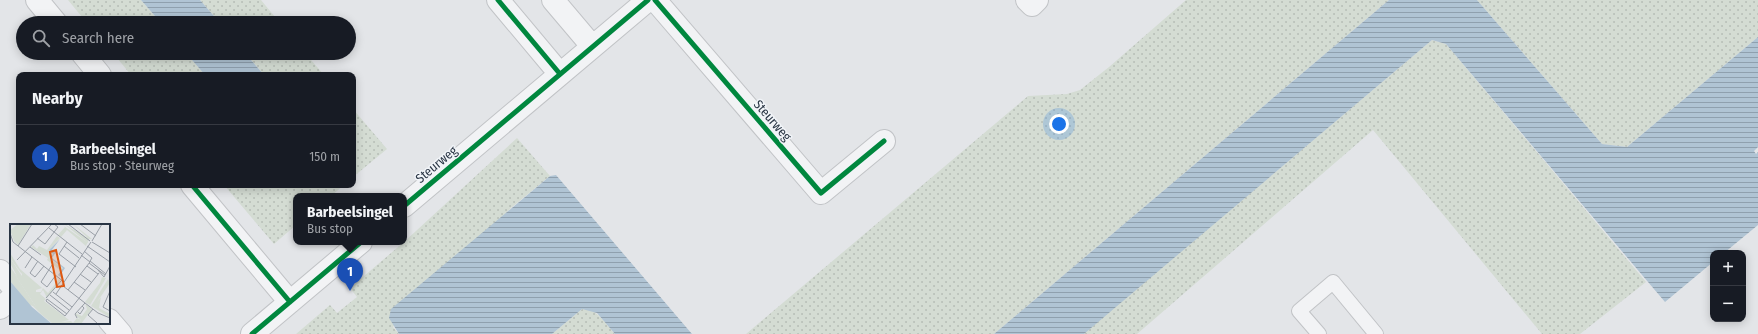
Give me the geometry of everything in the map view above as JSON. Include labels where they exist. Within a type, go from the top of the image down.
[{"type":"street","points":[[37,0],[50,16]]},
{"type":"street","points":[[498,0],[560,74]]},
{"type":"street","points":[[553,0],[592,46]]},
{"type":"street","name":"Steurweg","points":[[407,203],[648,0]]},
{"type":"street","name":"Steurweg","points":[[655,0],[821,193],[884,141]]},
{"type":"street","points":[[1028,0],[1032,5],[1037,0]]},
{"type":"street","points":[[88,60],[98,72]]},
{"type":"street","points":[[195,188],[290,302]]},
{"type":"street","points":[[252,334],[357,245]]},
{"type":"street","points":[[0,271],[10,283]]},
{"type":"street","points":[[0,308],[10,299]]},
{"type":"street","points":[[110,321],[121,334]]},
{"type":"lane","points":[[1319,334],[1299,311],[1332,282],[1376,334]]},
{"type":"shaded area","points":[[68,0],[141,0],[155,16],[81,16]]},
{"type":"shaded area","points":[[200,0],[261,0],[274,16],[214,16]]},
{"type":"shaded area","points":[[1186,0],[1389,0],[994,334],[746,334],[1028,96],[1067,94],[1080,90],[1109,67]]},
{"type":"shaded area","points":[[1477,0],[1758,0],[1758,37],[1627,147],[1602,144]]},
{"type":"shaded area","points":[[1432,40],[1446,44],[1646,282],[1580,334],[1542,334],[1373,130],[1137,334],[1083,334]]},
{"type":"shaded area","points":[[119,60],[192,60],[202,72],[129,72]]},
{"type":"shaded area","points":[[251,60],[311,60],[321,72],[261,72]]},
{"type":"shaded area","points":[[356,113],[387,149],[356,175]]},
{"type":"shaded area","points":[[517,138],[550,176],[511,208],[393,327],[399,334],[296,334],[330,305],[337,313],[357,297],[350,288],[400,245],[407,245],[407,239]]},
{"type":"shaded area","points":[[227,188],[340,188],[335,193],[293,193],[293,228],[274,244]]},
{"type":"shaded area","points":[[582,309],[592,311],[597,314],[615,334],[552,334]]},
{"type":"water","points":[[141,0],[200,0],[214,16],[155,16]]},
{"type":"water","points":[[1389,0],[1477,0],[1602,144],[1627,147],[1758,37],[1758,147],[1754,151],[1756,154],[1758,152],[1758,225],[1728,250],[1710,250],[1710,264],[1665,302],[1446,44],[1432,40],[1084,334],[994,334]]},
{"type":"water","points":[[192,60],[251,60],[261,72],[202,72]]},
{"type":"water","points":[[556,175],[692,334],[615,334],[597,313],[582,309],[552,334],[399,334],[389,318],[391,309],[550,176]]},
{"type":"cycle path","points":[[498,0],[560,74]]},
{"type":"cycle path","points":[[407,203],[648,0]]},
{"type":"cycle path","points":[[655,0],[821,193],[884,141]]},
{"type":"cycle path","points":[[195,188],[290,302]]},
{"type":"cycle path","points":[[252,334],[357,245]]},
{"type":"place","name":"Barbeelsingel","points":[[350,291]]}]
